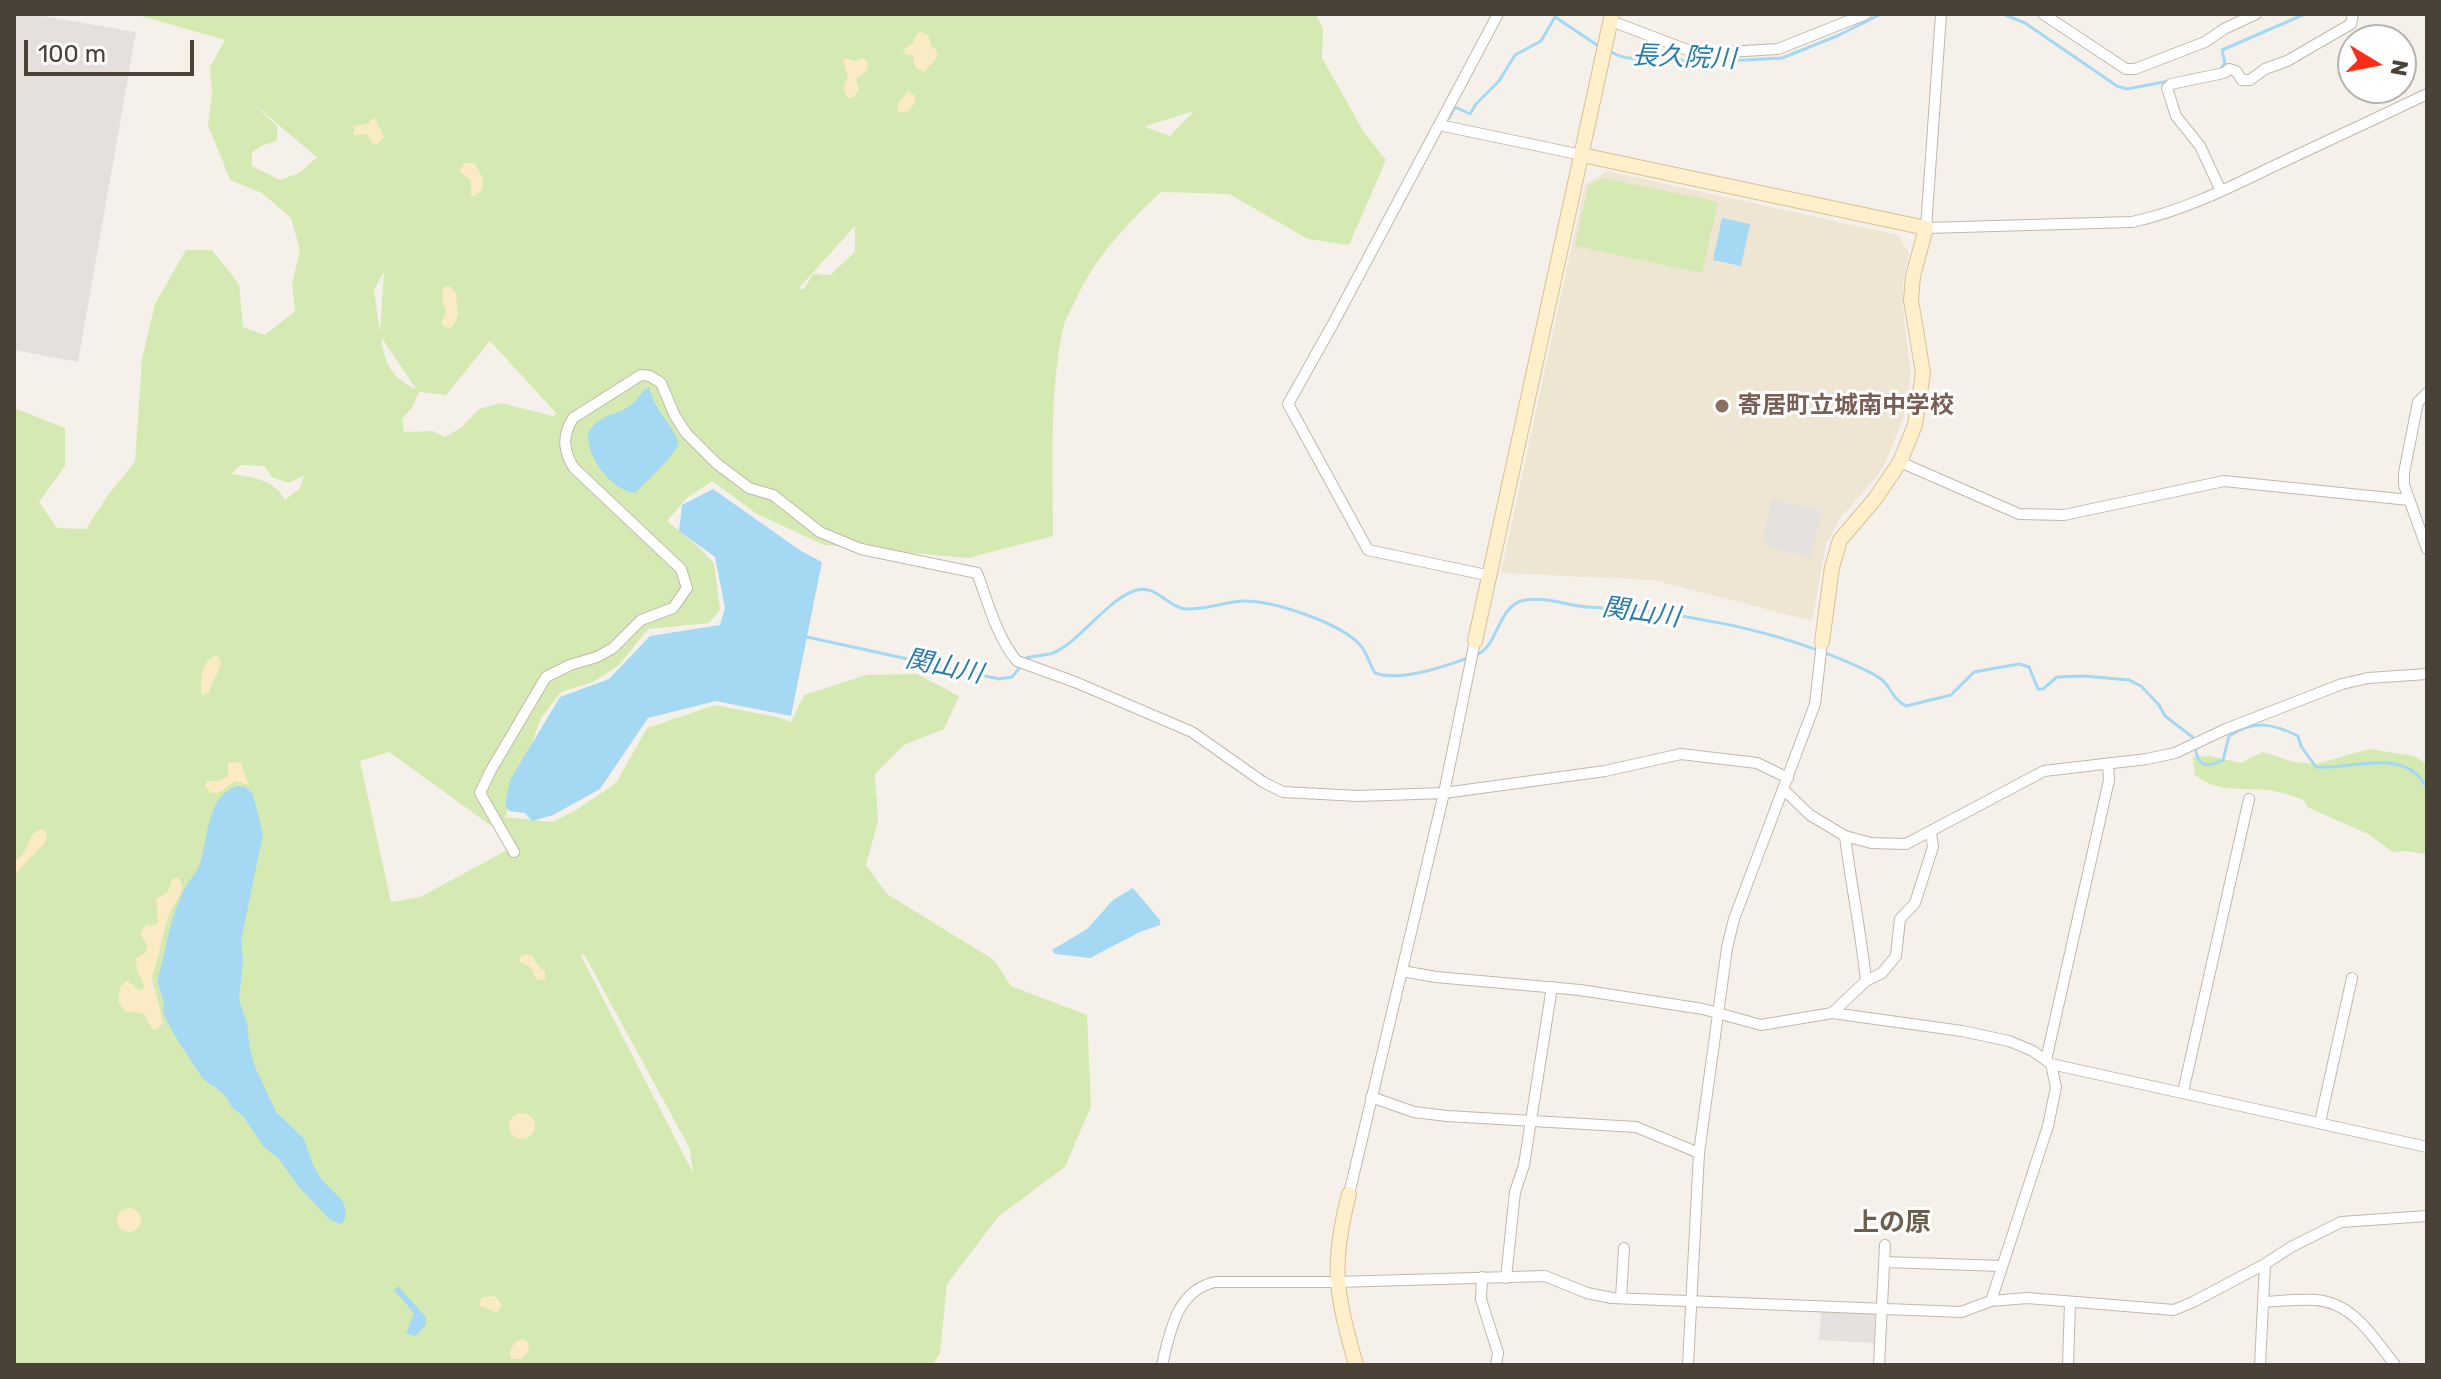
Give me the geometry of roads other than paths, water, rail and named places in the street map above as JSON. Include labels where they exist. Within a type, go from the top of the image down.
[{"type":"street","points":[[1491,576],[1368,550],[1288,404],[1498,14]]},
{"type":"street","points":[[1356,1365],[1336,1282],[1339,1231],[1444,793],[1612,17],[1693,52],[1710,53],[1778,49],[1866,14]]},
{"type":"street","points":[[2043,14],[2120,65],[2135,69],[2205,42],[2256,14]]},
{"type":"street","points":[[2221,191],[2200,146],[2176,116],[2167,88],[2171,84],[2224,73],[2229,69],[2236,71],[2242,80],[2250,80],[2351,24],[2353,14]]},
{"type":"street","points":[[1688,1365],[1699,1153],[1717,1011],[1734,919],[1815,704],[1832,567],[1840,540],[1875,499],[1900,462],[1915,425],[1923,373],[1911,300],[1913,276],[1926,228],[1941,16]]},
{"type":"street","points":[[1439,125],[1926,228],[2132,222],[2170,212],[2221,191],[2427,94]]},
{"type":"street","points":[[514,852],[480,793],[546,677],[613,648],[641,620],[673,608],[687,588],[681,569],[574,468],[564,448],[573,418],[641,375],[650,376],[661,383],[686,433],[716,463],[749,488],[773,495],[820,532],[875,553],[977,573],[993,616],[1017,661],[1192,732],[1263,782],[1283,792],[1358,796],[1444,793],[1605,771],[1681,754],[1757,763],[1788,778]]},
{"type":"street","points":[[2427,393],[2418,402],[2404,473],[2404,485],[2427,549]]},
{"type":"street","points":[[1900,462],[2019,514],[2035,516],[2064,515],[2224,481],[2409,500]]},
{"type":"street","points":[[1784,790],[1810,815],[1845,836],[1871,843],[1906,844],[2044,771],[2108,765],[2175,753],[2226,729],[2342,684],[2427,671]]},
{"type":"street","points":[[1991,1301],[2048,1126],[2056,1087],[2048,1062],[2109,780],[2108,765]]},
{"type":"street","points":[[2183,1092],[2249,799]]},
{"type":"street","points":[[1832,1013],[1866,981],[1882,973],[1896,956],[1900,919],[1915,903],[1933,847],[1931,833]]},
{"type":"street","points":[[1845,836],[1866,981]]},
{"type":"street","points":[[1402,971],[1552,987],[1717,1011],[1761,1025],[1832,1013],[1962,1031],[2009,1041],[2048,1062],[2427,1147]]},
{"type":"street","points":[[2320,1122],[2352,978]]},
{"type":"street","points":[[1506,1278],[1515,1192],[1524,1165],[1552,987]]},
{"type":"street","points":[[1371,1097],[1414,1112],[1636,1127],[1699,1153]]},
{"type":"street","points":[[1162,1365],[1178,1310],[1197,1288],[1215,1282],[1545,1276],[1587,1293],[1621,1298],[1961,1312],[1991,1301],[2027,1298],[2174,1310],[2341,1222],[2427,1216]]},
{"type":"street","points":[[1879,1365],[1885,1245]]},
{"type":"street","points":[[1621,1298],[1624,1248]]},
{"type":"street","points":[[1884,1262],[2002,1266]]},
{"type":"street","points":[[2260,1365],[2265,1264]]},
{"type":"street","points":[[1482,1277],[1481,1299],[1498,1353],[1496,1365]]},
{"type":"street","points":[[2264,1302],[2316,1300],[2333,1303],[2354,1315],[2395,1365]]},
{"type":"street","points":[[2068,1365],[2070,1303]]},
{"type":"water","points":[[1722,218],[1750,224],[1741,266],[1713,260]]},
{"type":"water","points":[[649,387],[654,402],[679,443],[666,462],[635,493],[617,486],[602,471],[592,453],[588,434],[601,419],[631,405]]},
{"type":"water","points":[[713,489],[801,551],[822,562],[791,716],[716,701],[648,718],[600,789],[553,815],[532,821],[525,813],[509,811],[505,804],[510,780],[560,697],[609,679],[650,636],[720,625],[725,608],[715,557],[679,531],[682,505]]},
{"type":"water","points":[[237,786],[246,787],[253,795],[263,834],[241,941],[243,960],[239,1000],[247,1023],[250,1049],[276,1112],[304,1139],[322,1180],[343,1201],[346,1213],[344,1222],[339,1224],[330,1220],[299,1187],[223,1093],[203,1079],[163,1012],[164,1003],[157,980],[173,918],[199,866],[214,809],[219,799]]},
{"type":"water","points":[[1133,888],[1160,920],[1160,925],[1090,958],[1055,954],[1052,950],[1087,929],[1113,900]]},
{"type":"water","points":[[398,1286],[426,1317],[426,1325],[415,1336],[406,1333],[414,1313],[394,1290]]},
{"type":"waterway","name":"長久院川","points":[[1611,52],[1630,58],[1690,63],[1782,58],[1881,14]]},
{"type":"waterway","name":"長久院川","points":[[2003,14],[2025,23],[2117,86],[2127,89],[2169,81]]},
{"type":"waterway","name":"長久院川","points":[[2219,71],[2225,63],[2222,50],[2305,14]]},
{"type":"waterway","name":"長久院川","points":[[1449,118],[1455,107],[1470,114],[1499,81],[1515,55],[1541,41],[1555,17],[1600,47]]},
{"type":"waterway","name":"関山川","points":[[1024,659],[1053,653],[1074,640],[1116,601],[1126,594],[1144,589],[1180,608],[1242,601],[1271,604],[1306,614],[1351,637],[1363,649],[1375,673],[1397,676],[1422,672],[1468,658]]},
{"type":"waterway","name":"関山川","points":[[1476,655],[1489,644],[1513,605],[1529,599],[1546,600],[1727,624],[1796,643],[1878,676],[1906,706],[1951,695],[1974,672],[2019,664],[2029,667],[2038,689],[2043,689],[2057,677],[2129,680],[2141,686],[2165,716],[2195,739]]},
{"type":"waterway","name":"関山川","points":[[807,637],[999,679],[1012,677],[1021,666]]},
{"type":"waterway","name":"関山川","points":[[2195,747],[2198,759],[2204,764],[2212,764],[2223,760],[2229,736],[2247,727],[2271,726],[2298,736],[2301,746],[2316,767],[2393,764],[2415,773],[2427,787]]},
{"type":"place","name":"寄居町立城南中学校","points":[[1722,406]]},
{"type":"district","name":"上の原","points":[[1892,1223]]}]
